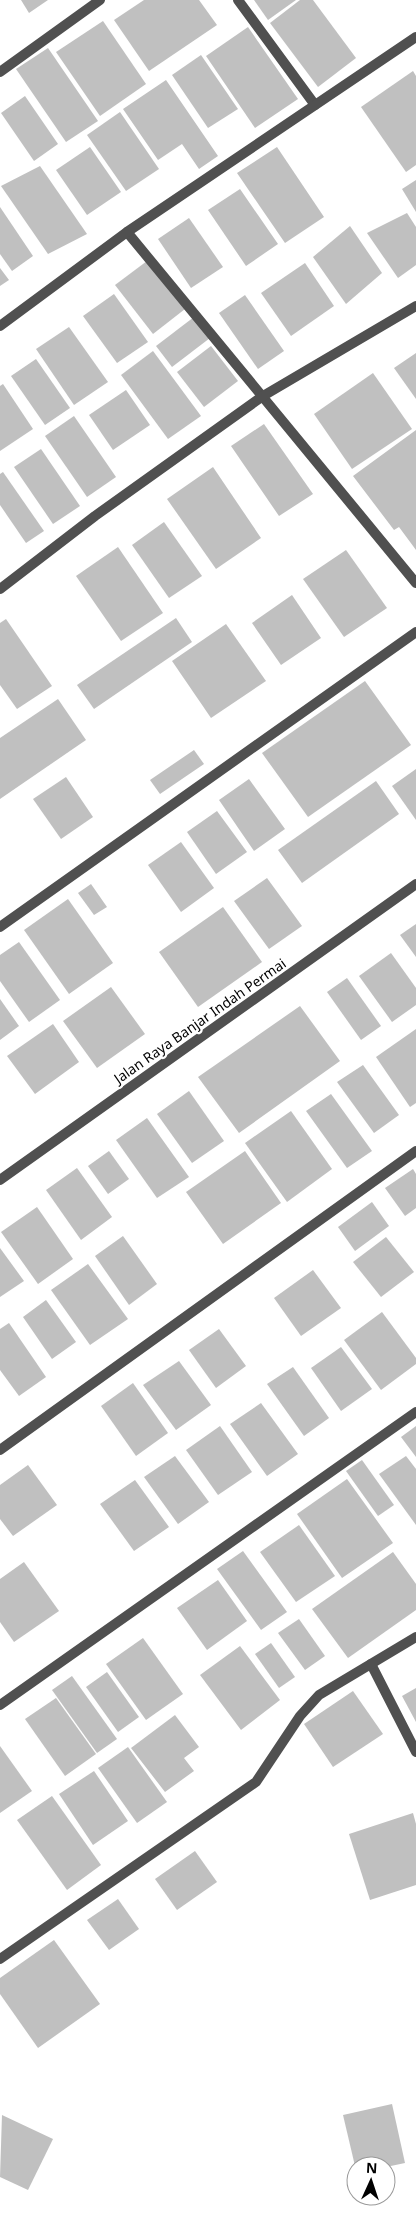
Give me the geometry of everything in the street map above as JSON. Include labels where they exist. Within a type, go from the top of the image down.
[{"type":"street","points":[[0,72],[100,0]]},
{"type":"street","points":[[238,0],[315,105]]},
{"type":"street","points":[[0,326],[127,232],[416,37]]},
{"type":"street","points":[[127,232],[416,583]]},
{"type":"street","points":[[0,589],[95,516],[263,396],[416,306]]},
{"type":"street","points":[[0,927],[416,632]]},
{"type":"street","name":"Jalan Raya Banjar Indah Permai","points":[[0,1180],[416,884]]},
{"type":"street","points":[[0,1450],[416,1151]]},
{"type":"street","points":[[0,1705],[416,1412]]},
{"type":"street","points":[[0,1959],[256,1782],[300,1716],[319,1695],[416,1637]]},
{"type":"street","points":[[371,1664],[416,1752]]},
{"type":"building","points":[[21,0],[48,0],[29,13]]},
{"type":"building","points":[[144,0],[199,0],[217,25],[149,71],[114,20]]},
{"type":"building","points":[[254,0],[296,0],[268,20]]},
{"type":"building","points":[[300,0],[313,0],[356,58],[318,87],[270,23]]},
{"type":"building","points":[[103,21],[146,84],[100,116],[56,52]]},
{"type":"building","points":[[248,27],[298,99],[255,128],[206,56]]},
{"type":"building","points":[[48,48],[98,121],[66,142],[16,69]]},
{"type":"building","points":[[201,55],[238,109],[208,128],[172,75]]},
{"type":"building","points":[[413,71],[416,76],[416,165],[406,172],[361,107]]},
{"type":"building","points":[[166,80],[218,156],[199,169],[182,144],[158,160],[123,109]]},
{"type":"building","points":[[25,96],[58,144],[34,161],[1,113]]},
{"type":"building","points":[[120,112],[159,169],[126,191],[87,135]]},
{"type":"building","points":[[90,147],[121,192],[87,215],[56,170]]},
{"type":"building","points":[[277,147],[324,217],[285,243],[237,173]]},
{"type":"building","points":[[40,166],[87,234],[48,254],[1,186]]},
{"type":"building","points":[[416,180],[416,212],[402,189]]},
{"type":"building","points":[[240,189],[278,244],[246,266],[208,210]]},
{"type":"building","points":[[0,207],[33,256],[12,271],[0,254]]},
{"type":"building","points":[[407,213],[416,227],[416,265],[398,278],[367,233]]},
{"type":"building","points":[[189,218],[223,267],[191,288],[158,239]]},
{"type":"building","points":[[350,226],[382,273],[346,304],[313,257]]},
{"type":"building","points":[[147,261],[185,309],[153,334],[115,285]]},
{"type":"building","points":[[305,263],[334,306],[291,336],[261,293]]},
{"type":"building","points":[[0,268],[9,280],[0,286]]},
{"type":"building","points":[[114,294],[148,342],[117,363],[83,316]]},
{"type":"building","points":[[245,295],[284,351],[258,369],[219,313]]},
{"type":"building","points":[[194,317],[210,338],[172,367],[156,346]]},
{"type":"building","points":[[69,327],[108,382],[74,405],[36,349]]},
{"type":"building","points":[[211,346],[238,381],[204,407],[177,372]]},
{"type":"building","points":[[153,351],[201,416],[168,439],[121,375]]},
{"type":"building","points":[[416,353],[416,399],[394,368]]},
{"type":"building","points":[[36,359],[70,408],[45,425],[11,376]]},
{"type":"building","points":[[373,373],[412,429],[352,469],[314,414]]},
{"type":"building","points":[[3,384],[33,429],[0,451],[0,386]]},
{"type":"building","points":[[126,390],[150,425],[113,450],[89,415]]},
{"type":"building","points":[[74,416],[116,477],[87,497],[45,436]]},
{"type":"building","points":[[264,424],[313,494],[279,516],[231,446]]},
{"type":"building","points":[[416,430],[416,550],[399,527],[394,530],[353,476]]},
{"type":"building","points":[[41,449],[80,506],[53,524],[14,467]]},
{"type":"building","points":[[213,467],[261,538],[216,569],[167,499]]},
{"type":"building","points":[[3,472],[44,531],[26,543],[0,505],[0,474]]},
{"type":"building","points":[[164,522],[202,576],[169,598],[132,545]]},
{"type":"building","points":[[118,547],[163,613],[121,641],[76,576]]},
{"type":"building","points":[[346,550],[387,608],[344,637],[303,579]]},
{"type":"building","points":[[292,595],[321,638],[281,665],[252,623]]},
{"type":"building","points":[[176,618],[192,642],[94,709],[77,685]]},
{"type":"building","points":[[6,619],[52,686],[17,709],[0,685],[0,623]]},
{"type":"building","points":[[226,624],[266,681],[211,718],[172,661]]},
{"type":"building","points":[[365,681],[411,745],[308,817],[262,753]]},
{"type":"building","points":[[58,699],[86,740],[0,799],[0,738]]},
{"type":"building","points":[[194,750],[204,764],[160,794],[150,780]]},
{"type":"building","points":[[416,769],[416,820],[392,786]]},
{"type":"building","points":[[66,777],[93,817],[61,839],[33,799]]},
{"type":"building","points":[[249,779],[285,829],[254,851],[219,800]]},
{"type":"building","points":[[376,781],[399,814],[302,883],[278,850]]},
{"type":"building","points":[[217,811],[247,852],[216,874],[187,832]]},
{"type":"building","points":[[181,842],[214,888],[181,912],[148,865]]},
{"type":"building","points":[[267,878],[302,926],[269,949],[234,901]]},
{"type":"building","points":[[91,884],[107,907],[94,915],[78,893]]},
{"type":"building","points":[[68,899],[113,963],[69,994],[24,930]]},
{"type":"building","points":[[223,907],[262,962],[198,1007],[159,952]]},
{"type":"building","points":[[416,924],[416,957],[400,935]]},
{"type":"building","points":[[19,942],[60,1000],[29,1022],[0,981],[0,955]]},
{"type":"building","points":[[391,953],[416,988],[416,1005],[392,1022],[359,976]]},
{"type":"building","points":[[347,978],[381,1026],[361,1040],[327,992]]},
{"type":"building","points":[[111,987],[145,1034],[97,1068],[63,1021]]},
{"type":"building","points":[[0,999],[19,1026],[0,1040]]},
{"type":"building","points":[[300,1006],[340,1061],[239,1133],[198,1077]]},
{"type":"building","points":[[53,1024],[79,1062],[35,1094],[7,1056]]},
{"type":"building","points":[[416,1029],[416,1103],[410,1107],[376,1057]]},
{"type":"building","points":[[363,1065],[399,1115],[374,1133],[337,1082]]},
{"type":"building","points":[[189,1091],[224,1141],[192,1163],[157,1114]]},
{"type":"building","points":[[331,1094],[372,1151],[347,1168],[306,1111]]},
{"type":"building","points":[[291,1111],[332,1169],[287,1202],[245,1143]]},
{"type":"building","points":[[147,1118],[189,1177],[157,1198],[116,1140]]},
{"type":"building","points":[[109,1151],[129,1179],[108,1194],[88,1166]]},
{"type":"building","points":[[245,1151],[281,1203],[223,1244],[186,1192]]},
{"type":"building","points":[[77,1168],[112,1217],[81,1240],[46,1190]]},
{"type":"building","points":[[413,1169],[416,1174],[416,1208],[405,1216],[385,1188]]},
{"type":"building","points":[[372,1202],[389,1226],[355,1251],[338,1227]]},
{"type":"building","points":[[37,1207],[73,1259],[38,1284],[1,1232]]},
{"type":"building","points":[[123,1236],[157,1284],[129,1305],[95,1256]]},
{"type":"building","points":[[386,1237],[414,1272],[381,1297],[353,1262]]},
{"type":"building","points":[[0,1248],[24,1281],[0,1297]]},
{"type":"building","points":[[88,1264],[128,1319],[90,1345],[51,1290]]},
{"type":"building","points":[[313,1270],[341,1308],[301,1336],[274,1298]]},
{"type":"building","points":[[46,1300],[76,1342],[52,1359],[23,1317]]},
{"type":"building","points":[[382,1312],[416,1358],[416,1364],[381,1390],[344,1340]]},
{"type":"building","points":[[9,1323],[46,1377],[19,1396],[0,1370],[0,1329]]},
{"type":"building","points":[[219,1329],[246,1366],[216,1388],[189,1350]]},
{"type":"building","points":[[341,1347],[372,1389],[341,1411],[311,1368]]},
{"type":"building","points":[[179,1361],[211,1405],[176,1430],[143,1385]]},
{"type":"building","points":[[293,1367],[329,1418],[304,1436],[267,1384]]},
{"type":"building","points":[[133,1383],[168,1433],[136,1456],[101,1406]]},
{"type":"building","points":[[261,1403],[298,1454],[267,1476],[230,1424]]},
{"type":"building","points":[[220,1426],[252,1472],[218,1495],[186,1450]]},
{"type":"building","points":[[416,1426],[416,1457],[401,1437]]},
{"type":"building","points":[[175,1456],[209,1502],[178,1524],[144,1477]]},
{"type":"building","points":[[406,1456],[416,1469],[416,1525],[379,1474]]},
{"type":"building","points":[[362,1460],[394,1505],[378,1516],[346,1471]]},
{"type":"building","points":[[28,1465],[57,1505],[13,1536],[0,1519],[0,1485]]},
{"type":"building","points":[[347,1479],[393,1543],[342,1578],[297,1514]]},
{"type":"building","points":[[135,1480],[169,1527],[134,1551],[100,1504]]},
{"type":"building","points":[[299,1525],[335,1576],[296,1602],[260,1552]]},
{"type":"building","points":[[243,1551],[287,1612],[261,1630],[217,1569]]},
{"type":"building","points":[[393,1552],[416,1584],[416,1610],[348,1658],[312,1609]]},
{"type":"building","points":[[24,1562],[59,1611],[14,1642],[0,1622],[0,1579]]},
{"type":"building","points":[[218,1580],[247,1621],[207,1650],[177,1608]]},
{"type":"building","points":[[299,1619],[325,1656],[305,1670],[278,1633]]},
{"type":"building","points":[[143,1638],[183,1694],[146,1720],[106,1664]]},
{"type":"building","points":[[271,1643],[295,1677],[279,1688],[255,1654]]},
{"type":"building","points":[[240,1646],[280,1700],[241,1730],[200,1675]]},
{"type":"building","points":[[107,1672],[139,1717],[118,1732],[86,1687]]},
{"type":"building","points":[[72,1676],[117,1739],[97,1753],[52,1690]]},
{"type":"building","points":[[416,1688],[416,1722],[402,1696]]},
{"type":"building","points":[[353,1691],[383,1734],[333,1767],[304,1724]]},
{"type":"building","points":[[56,1698],[96,1754],[65,1776],[25,1719]]},
{"type":"building","points":[[175,1715],[199,1747],[184,1758],[194,1771],[165,1792],[131,1748]]},
{"type":"building","points":[[0,1746],[32,1791],[0,1813]]},
{"type":"building","points":[[128,1747],[167,1802],[137,1823],[98,1768]]},
{"type":"building","points":[[94,1771],[128,1821],[93,1845],[59,1794]]},
{"type":"building","points":[[52,1796],[101,1865],[67,1890],[17,1820]]},
{"type":"building","points":[[413,1813],[416,1824],[416,1885],[370,1900],[349,1834]]},
{"type":"building","points":[[195,1851],[217,1882],[177,1910],[155,1879]]},
{"type":"building","points":[[118,1899],[139,1929],[109,1950],[87,1920]]},
{"type":"building","points":[[54,1940],[100,2004],[38,2048],[0,1994],[0,1978]]},
{"type":"building","points":[[392,2104],[405,2163],[396,2165],[396,2156],[353,2156],[343,2115]]},
{"type":"building","points":[[2,2115],[53,2139],[28,2190],[0,2177]]}]
